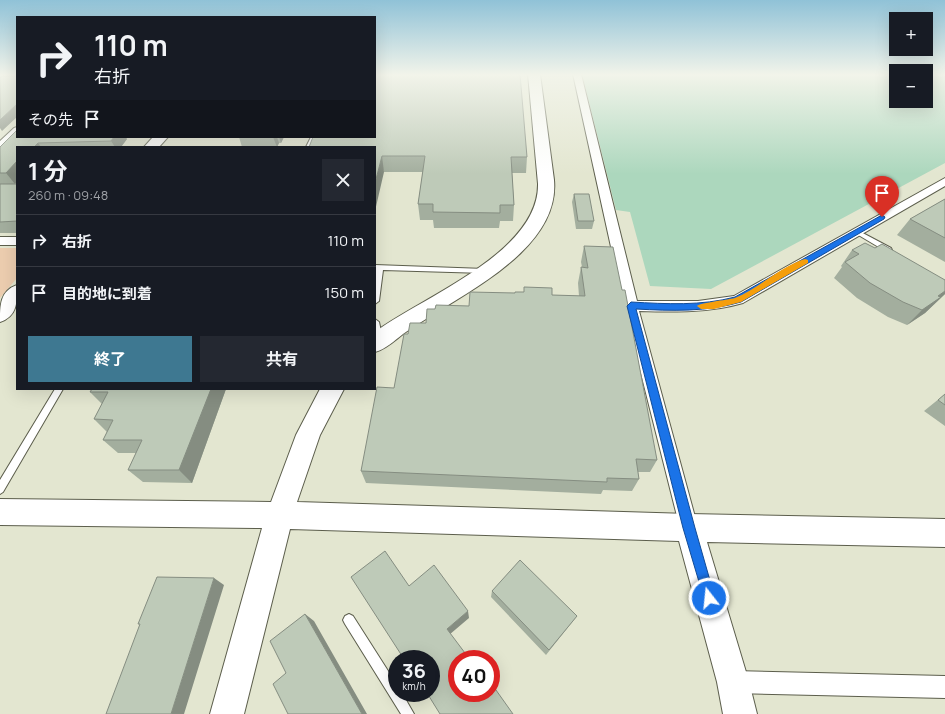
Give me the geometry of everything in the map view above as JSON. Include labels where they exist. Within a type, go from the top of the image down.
[{"type":"street","points":[[377,342],[418,313],[488,271],[521,242],[538,218],[546,192],[537,107]]},
{"type":"street","points":[[585,107],[631,306],[689,528],[733,682],[740,714]]},
{"type":"street","points":[[0,147],[16,131]]},
{"type":"street","points":[[152,146],[160,138]]},
{"type":"street","points":[[631,306],[671,308],[707,306],[738,300],[945,181]]},
{"type":"street","points":[[0,241],[16,241]]},
{"type":"street","points":[[0,314],[16,293]]},
{"type":"street","points":[[227,714],[279,515],[296,463],[317,412],[331,390]]},
{"type":"street","points":[[0,512],[279,515],[689,528],[945,534]]},
{"type":"street","points":[[733,682],[945,687]]},
{"type":"lane","points":[[857,232],[897,255]]},
{"type":"lane","points":[[376,290],[378,268],[488,271]]},
{"type":"lane","points":[[376,332],[377,342]]},
{"type":"lane","points":[[0,489],[58,390]]},
{"type":"lane","points":[[349,620],[408,714]]},
{"type":"shaded area","points":[[590,107],[945,107],[945,163],[711,289],[650,286],[630,212],[616,210]]},
{"type":"shaded area","points":[[0,248],[16,248],[16,279],[0,298]]},
{"type":"building","points":[[0,107],[13,107],[0,120]]},
{"type":"building","points":[[376,107],[523,107],[527,157],[511,157],[514,205],[500,205],[500,213],[433,212],[433,204],[418,204],[425,156],[382,156],[376,179],[376,146],[309,146],[313,138],[376,138]]},
{"type":"building","points":[[16,131],[16,138],[113,138],[111,141],[38,143],[35,146],[16,146],[16,162],[6,173],[0,173],[0,147]]},
{"type":"building","points":[[0,184],[16,184],[16,221],[0,222]]},
{"type":"building","points":[[574,194],[589,194],[594,221],[578,221]]},
{"type":"building","points":[[945,199],[945,238],[910,219]]},
{"type":"building","points":[[865,243],[875,248],[882,244],[945,280],[945,291],[938,296],[941,297],[922,310],[903,302],[870,283],[845,262],[859,254],[852,250]]},
{"type":"building","points":[[584,246],[613,247],[622,290],[625,290],[657,460],[636,459],[639,479],[607,478],[607,482],[361,471],[377,387],[394,388],[404,334],[408,334],[410,323],[426,323],[427,309],[435,309],[436,305],[469,306],[470,292],[515,293],[524,292],[524,287],[552,288],[552,295],[585,296],[581,267],[588,268]]},
{"type":"building","points":[[91,390],[211,390],[179,470],[128,470],[142,440],[103,440],[113,420],[94,419],[108,392],[90,392]]},
{"type":"building","points":[[945,394],[945,405],[938,400]]},
{"type":"building","points":[[385,551],[409,586],[434,565],[468,611],[447,629],[463,650],[448,650],[448,702],[500,702],[500,696],[513,714],[440,714],[433,702],[440,702],[440,650],[398,650],[351,577]]},
{"type":"building","points":[[520,560],[577,616],[549,650],[492,591]]},
{"type":"building","points":[[157,577],[214,578],[171,714],[106,714],[140,624],[138,624]]},
{"type":"building","points":[[305,614],[362,714],[288,714],[273,684],[286,673],[270,641]]},
{"type":"slow traffic","points":[[701,306],[714,306],[738,300],[805,261]]},
{"type":"route","points":[[709,598],[689,528],[631,306],[671,308],[714,306],[738,300],[882,217]]}]
